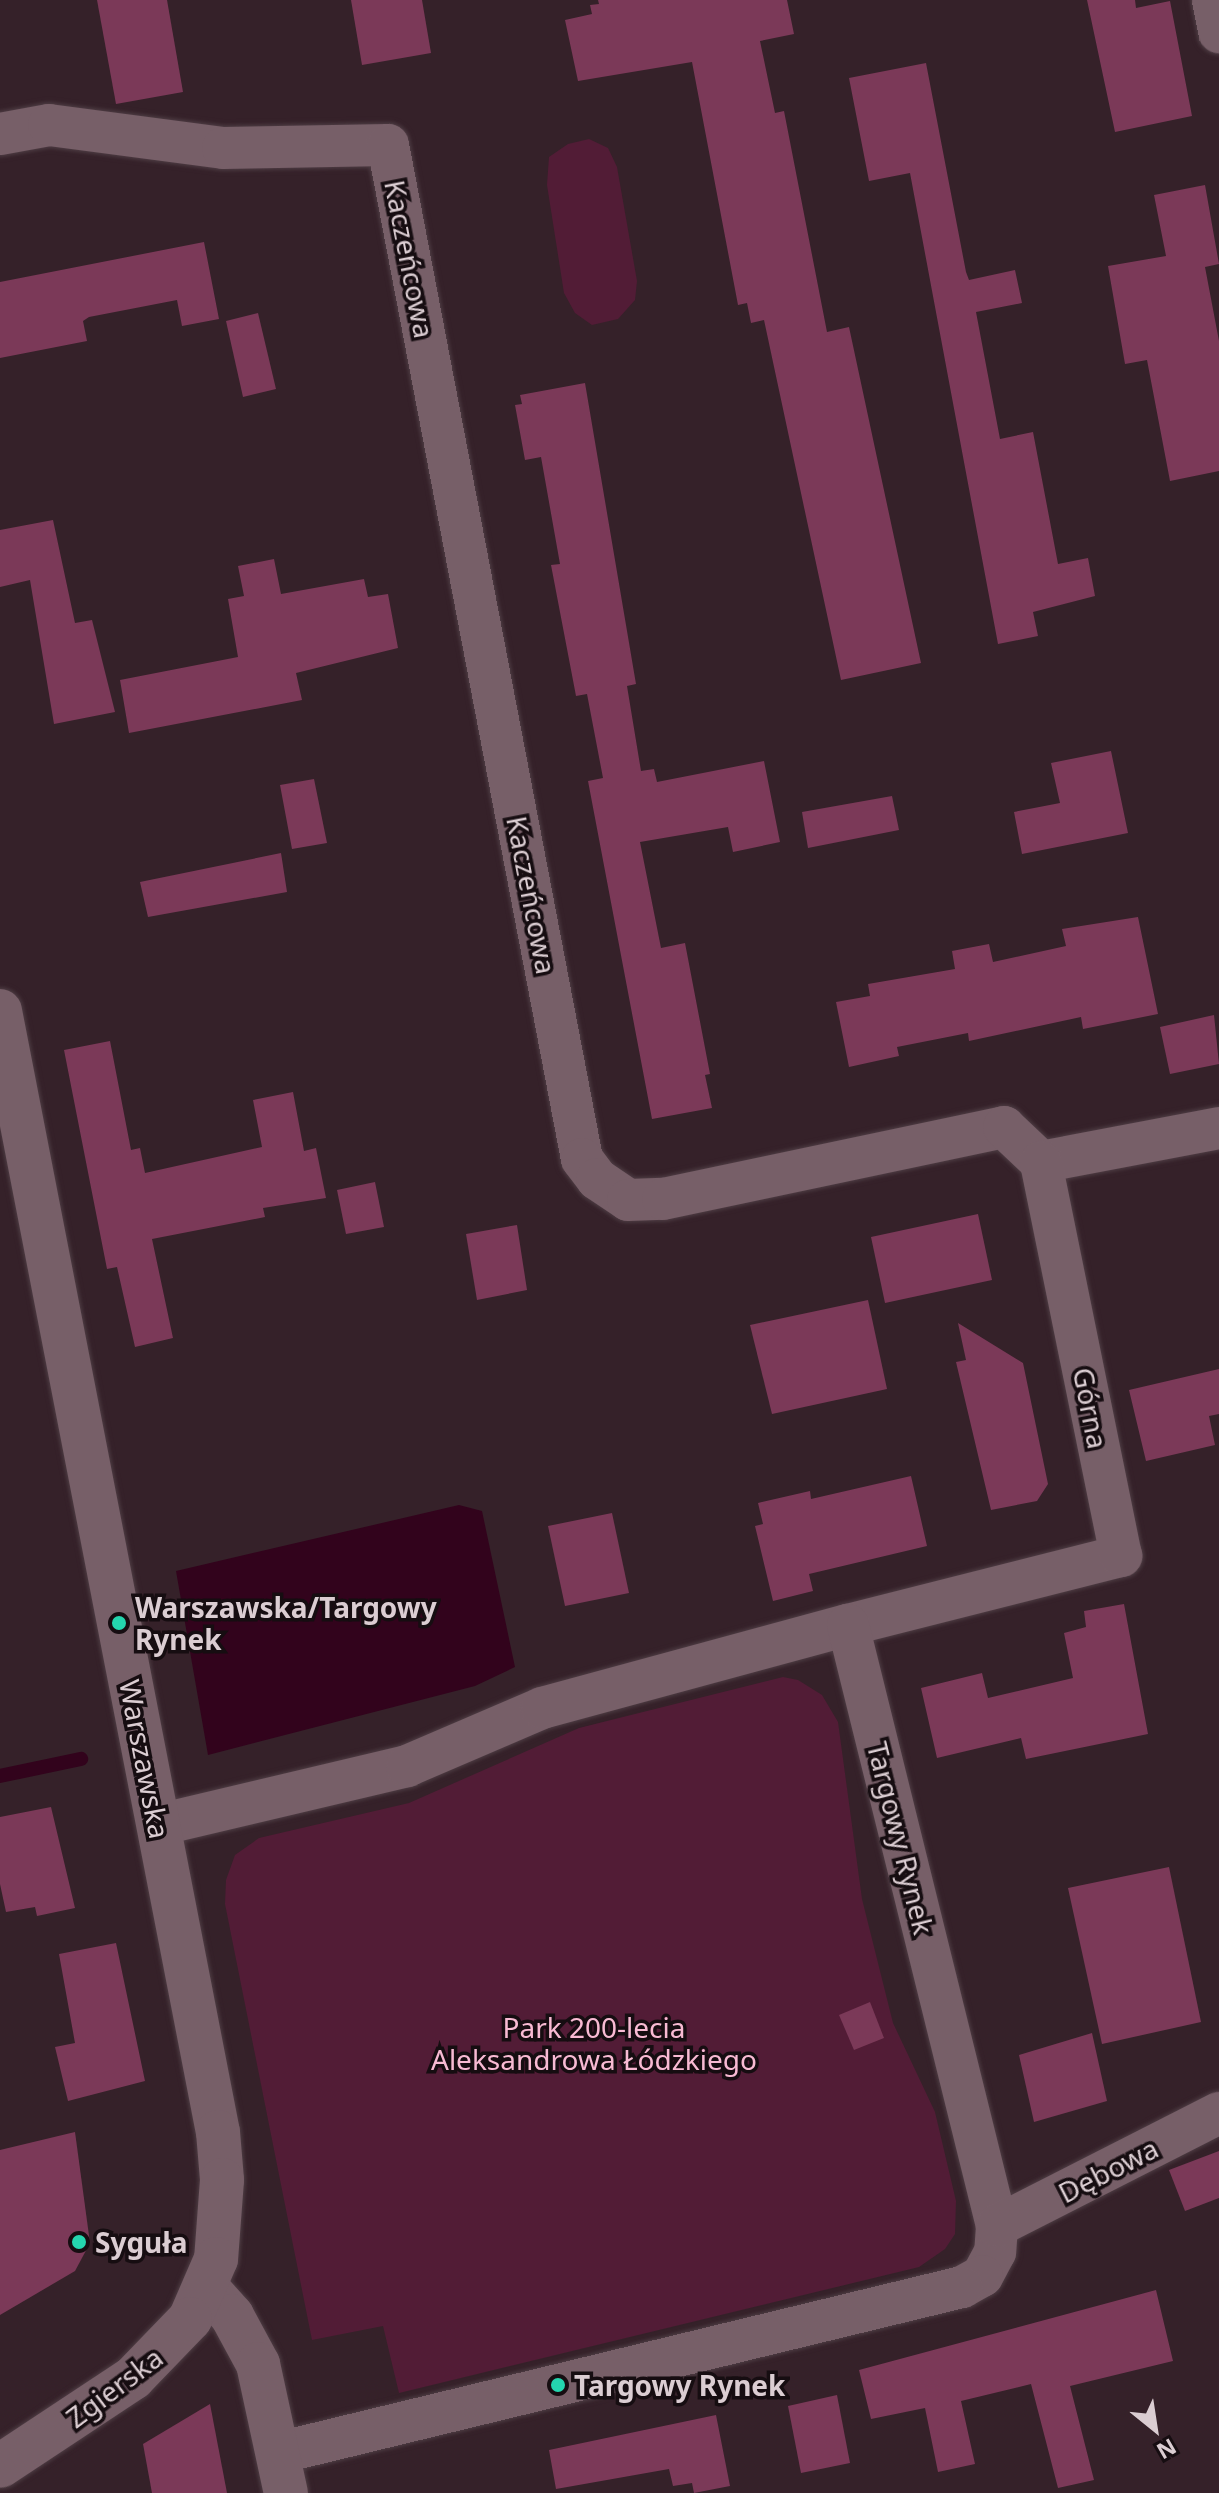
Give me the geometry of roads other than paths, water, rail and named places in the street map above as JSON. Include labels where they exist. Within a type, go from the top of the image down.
[{"type":"main road","name":"Warszawska","points":[[0,1011],[218,2132],[221,2218],[206,2287]]},
{"type":"main road","name":"Zgierska","points":[[0,2466],[133,2378],[164,2351],[206,2287]]},
{"type":"main road","points":[[206,2287],[232,2316],[258,2364],[282,2473]]},
{"type":"street","points":[[1213,0],[1219,32]]},
{"type":"street","name":"Kaczeńcowa","points":[[0,134],[49,125],[223,148],[388,145],[582,1159],[597,1179],[628,1200],[663,1199],[1004,1127],[1041,1162]]},
{"type":"street","points":[[1041,1162],[1219,1128]]},
{"type":"street","name":"Górna","points":[[848,1625],[1121,1556],[1041,1162]]},
{"type":"street","points":[[158,1825],[392,1770],[542,1708],[848,1625]]},
{"type":"street","name":"Targowy Rynek","points":[[282,2473],[962,2287],[982,2276],[995,2252],[997,2226],[848,1625]]},
{"type":"street","name":"Dębowa","points":[[997,2226],[1219,2113]]},
{"type":"waterway","points":[[0,1776],[81,1759]]},
{"type":"place","name":"Warszawska/Targowy Rynek","points":[[119,1623]]},
{"type":"place","name":"Syguła","points":[[79,2242]]},
{"type":"place","name":"Targowy Rynek","points":[[558,2385]]},
{"type":"park label","name":"Park 200-lecia Aleksandrowa Łódzkiego","points":[[594,2043]]}]
